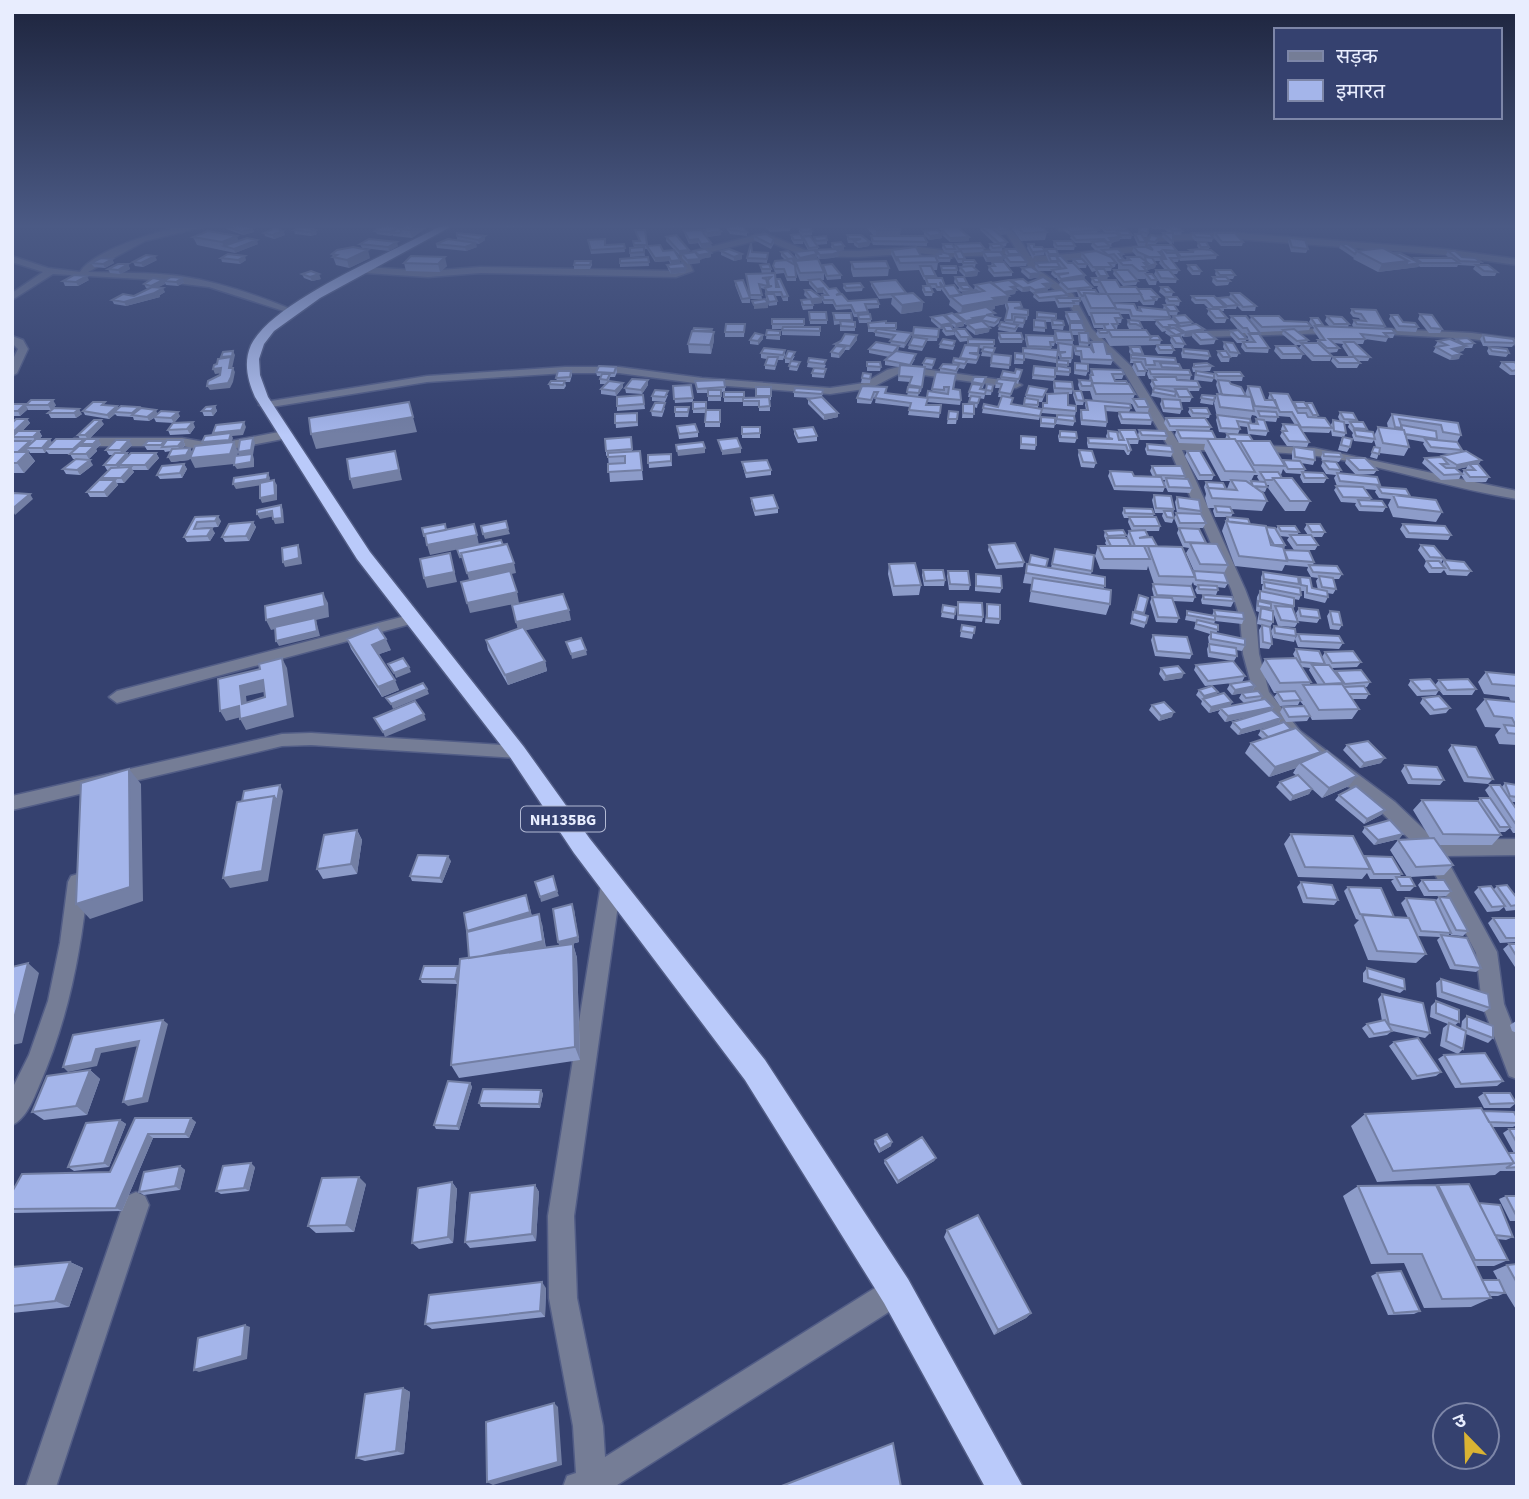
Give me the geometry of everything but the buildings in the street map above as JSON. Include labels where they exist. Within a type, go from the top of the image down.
[{"type":"highway","name":"NH135BG","points":[[321,295],[290,312],[270,328],[258,344],[252,363],[254,383],[265,405],[363,555],[517,752],[611,884],[755,1070],[896,1290],[1005,1487]]},
{"type":"street","points":[[247,295],[290,312]]},
{"type":"street","points":[[1068,295],[1088,330],[1128,368],[1174,446],[1238,589],[1248,618],[1251,654],[1261,694],[1294,735],[1388,807],[1431,848],[1486,952],[1493,1004],[1517,1068]]},
{"type":"street","points":[[1205,334],[1349,331]]},
{"type":"street","points":[[1362,331],[1472,336],[1517,342]]},
{"type":"street","points":[[12,339],[19,342],[23,349],[12,373]]},
{"type":"street","points":[[265,405],[427,379],[585,369],[620,370],[702,381],[830,391],[867,386],[891,372],[902,369],[1016,385]]},
{"type":"street","points":[[64,442],[182,442],[216,448],[284,435]]},
{"type":"street","points":[[1174,446],[1278,449],[1335,455],[1442,481],[1517,495]]},
{"type":"street","points":[[117,697],[413,619]]},
{"type":"street","points":[[12,803],[86,794],[282,740],[397,743],[517,752]]},
{"type":"street","points":[[1431,848],[1517,847]]},
{"type":"street","points":[[12,1113],[42,1054],[56,1018],[73,940],[81,857]]},
{"type":"street","points":[[587,1486],[588,1426],[563,1298],[561,1216],[611,884]]},
{"type":"street","points":[[41,1487],[135,1205]]},
{"type":"street","points":[[587,1486],[896,1290]]}]
